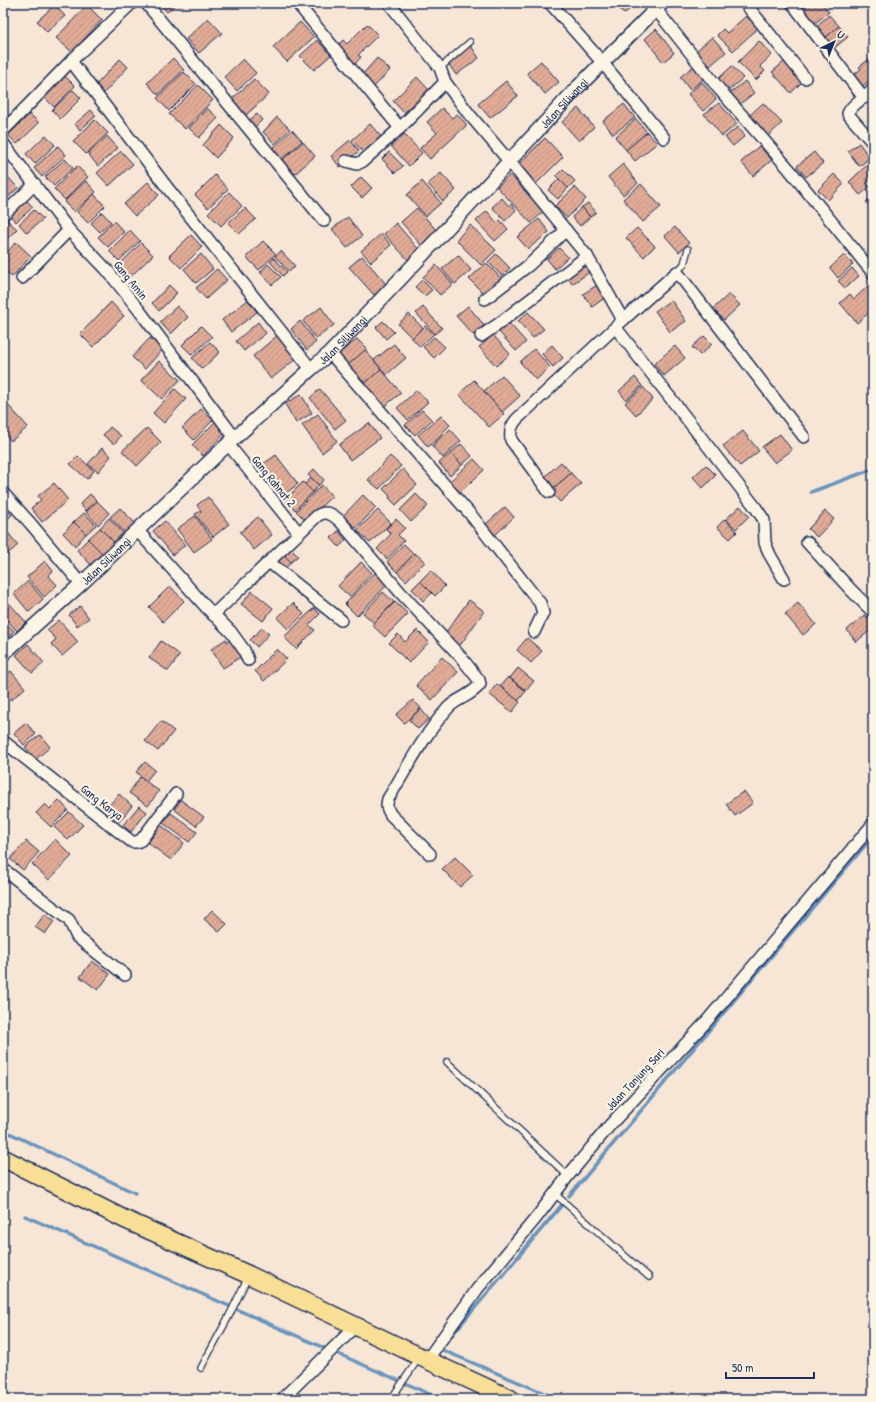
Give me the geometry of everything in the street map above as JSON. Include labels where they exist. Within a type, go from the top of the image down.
[{"type":"main road","points":[[3,1158],[124,1219],[249,1275],[423,1359],[511,1399]]},
{"type":"street","points":[[3,131],[71,61],[132,3]]},
{"type":"street","points":[[146,3],[324,221]]},
{"type":"street","points":[[296,3],[400,128]]},
{"type":"street","points":[[389,3],[440,68],[445,82],[469,114],[587,256],[623,320]]},
{"type":"street","points":[[550,3],[602,62],[664,138]]},
{"type":"street","points":[[745,3],[804,78]]},
{"type":"street","points":[[792,3],[864,98]]},
{"type":"street","points":[[656,5],[719,89],[788,169],[873,274]]},
{"type":"street","name":"Jalan Siliwangi","points":[[3,654],[138,531],[232,441],[330,353],[656,5]]},
{"type":"street","points":[[71,61],[166,186],[311,369]]},
{"type":"street","points":[[346,161],[357,164],[363,161],[400,128],[445,82]]},
{"type":"street","points":[[873,90],[848,111],[848,114],[873,143]]},
{"type":"street","name":"Gang Amin","points":[[3,143],[69,230],[107,270],[139,310],[232,441]]},
{"type":"street","points":[[3,215],[35,184]]},
{"type":"street","points":[[22,278],[69,230]]},
{"type":"street","points":[[485,298],[529,265],[566,230]]},
{"type":"street","points":[[481,336],[587,256]]},
{"type":"street","points":[[549,492],[511,440],[510,432],[512,426],[517,419],[623,320],[677,272],[804,437]]},
{"type":"street","points":[[616,328],[756,508],[764,520],[765,543],[784,579]]},
{"type":"street","points":[[330,353],[471,515],[540,603],[543,613],[534,632]]},
{"type":"street","name":"Gang Rahnat 2","points":[[232,441],[299,533]]},
{"type":"street","points":[[3,493],[81,584]]},
{"type":"street","points":[[213,615],[322,513],[333,515],[340,521],[400,592],[460,656],[479,680],[480,684],[478,688],[472,693],[457,700],[439,720],[411,761],[388,799],[386,805],[391,816],[430,854]]},
{"type":"street","points":[[138,531],[213,615],[231,632],[239,642],[248,660]]},
{"type":"street","points":[[807,542],[873,612]]},
{"type":"street","points":[[270,562],[341,620]]},
{"type":"street","name":"Gang Karya","points":[[3,741],[132,842],[141,840],[176,794]]},
{"type":"street","name":"Jalan Tanjung Sari","points":[[423,1359],[478,1288],[610,1125],[706,1022],[873,824]]},
{"type":"street","points":[[3,869],[69,920],[77,937],[125,975]]},
{"type":"street","points":[[282,1399],[356,1326]]},
{"type":"lane","points":[[440,68],[470,42]]},
{"type":"lane","points":[[677,272],[684,264],[688,249]]},
{"type":"lane","points":[[448,1062],[568,1176]]},
{"type":"lane","points":[[554,1194],[649,1277]]},
{"type":"lane","points":[[201,1368],[249,1275]]},
{"type":"lane","points":[[391,1399],[423,1359]]},
{"type":"building","points":[[159,3],[177,3],[167,12]]},
{"type":"building","points":[[614,3],[637,3],[624,14]]},
{"type":"building","points":[[799,3],[822,3],[829,12],[811,26]]},
{"type":"building","points":[[55,5],[65,16],[47,32],[37,21]]},
{"type":"building","points":[[87,5],[102,20],[72,52],[56,38]]},
{"type":"building","points":[[829,15],[839,26],[824,39],[815,27]]},
{"type":"building","points":[[746,16],[758,28],[733,51],[717,35],[723,29],[727,33]]},
{"type":"building","points":[[208,18],[222,33],[199,53],[186,39]]},
{"type":"building","points":[[300,22],[314,37],[287,62],[273,47]]},
{"type":"building","points":[[367,24],[378,35],[358,55],[361,57],[353,66],[335,48],[343,40],[347,44]]},
{"type":"building","points":[[839,26],[848,37],[833,49],[824,39]]},
{"type":"building","points":[[656,29],[674,53],[663,62],[645,39]]},
{"type":"building","points":[[712,37],[726,52],[710,66],[696,51]]},
{"type":"building","points":[[317,40],[331,55],[314,70],[300,56]]},
{"type":"building","points":[[759,41],[772,55],[760,66],[765,71],[756,80],[738,62]]},
{"type":"building","points":[[471,46],[479,58],[456,75],[448,63]]},
{"type":"building","points":[[873,56],[873,78],[860,88],[851,77],[861,69],[859,67]]},
{"type":"building","points":[[173,58],[184,70],[158,95],[147,83]]},
{"type":"building","points":[[377,58],[390,70],[373,88],[361,76]]},
{"type":"building","points":[[120,59],[128,67],[104,93],[96,85]]},
{"type":"building","points":[[243,59],[256,73],[237,91],[224,77]]},
{"type":"building","points":[[541,61],[559,82],[545,94],[527,73]]},
{"type":"building","points":[[784,62],[802,82],[791,93],[772,72]]},
{"type":"building","points":[[695,65],[705,78],[690,90],[680,77]]},
{"type":"building","points":[[732,66],[743,78],[728,91],[718,79]]},
{"type":"building","points":[[184,72],[196,84],[169,111],[157,98]]},
{"type":"building","points":[[65,76],[75,86],[54,107],[44,97]]},
{"type":"building","points":[[417,77],[429,90],[404,113],[393,101]]},
{"type":"building","points":[[254,79],[269,94],[246,115],[232,99]]},
{"type":"building","points":[[506,81],[518,96],[490,118],[478,104]]},
{"type":"building","points":[[745,81],[754,93],[740,104],[730,93]]},
{"type":"building","points":[[702,82],[716,99],[703,111],[688,94]]},
{"type":"building","points":[[198,85],[213,100],[185,129],[169,114]]},
{"type":"building","points":[[73,90],[81,98],[60,119],[52,110]]},
{"type":"building","points":[[719,103],[737,124],[722,136],[704,114]]},
{"type":"building","points":[[763,103],[782,123],[767,137],[748,117]]},
{"type":"building","points":[[624,104],[635,118],[613,134],[603,121]]},
{"type":"building","points":[[207,108],[218,118],[199,138],[189,128]]},
{"type":"building","points":[[442,108],[452,118],[457,114],[467,125],[430,159],[420,148],[437,133],[427,122]]},
{"type":"building","points":[[578,108],[594,127],[579,141],[562,122]]},
{"type":"building","points":[[91,110],[96,116],[80,130],[75,124]]},
{"type":"building","points":[[30,114],[39,123],[17,144],[8,135]]},
{"type":"building","points":[[257,114],[262,120],[253,129],[247,122]]},
{"type":"building","points":[[277,117],[290,129],[275,144],[263,132]]},
{"type":"building","points":[[636,119],[647,132],[626,150],[615,137]]},
{"type":"building","points":[[95,120],[108,133],[86,154],[73,141]]},
{"type":"building","points":[[370,124],[383,139],[366,155],[352,140]]},
{"type":"building","points":[[221,125],[234,138],[216,158],[203,145]]},
{"type":"building","points":[[738,127],[745,136],[733,146],[725,137]]},
{"type":"building","points":[[292,130],[302,141],[281,160],[272,149]]},
{"type":"building","points":[[647,132],[657,143],[635,161],[626,150]]},
{"type":"building","points":[[404,134],[422,153],[409,166],[391,146]]},
{"type":"building","points":[[46,135],[55,145],[35,164],[26,154]]},
{"type":"building","points":[[107,136],[118,148],[98,166],[88,154]]},
{"type":"building","points":[[545,138],[563,157],[536,184],[517,166]]},
{"type":"building","points":[[350,140],[359,151],[340,167],[331,156]]},
{"type":"building","points":[[303,142],[315,156],[295,174],[282,160]]},
{"type":"building","points":[[859,143],[870,158],[859,166],[848,151]]},
{"type":"building","points":[[58,146],[66,155],[42,177],[34,168]]},
{"type":"building","points":[[759,146],[772,160],[753,176],[741,162]]},
{"type":"building","points":[[121,151],[133,164],[109,186],[97,173]]},
{"type":"building","points":[[389,152],[403,166],[395,173],[382,159]]},
{"type":"building","points":[[814,152],[823,163],[806,177],[797,166]]},
{"type":"building","points":[[65,159],[73,168],[54,186],[45,177]]},
{"type":"building","points":[[623,164],[638,183],[623,195],[608,177]]},
{"type":"building","points":[[868,164],[873,169],[873,177],[866,183],[870,187],[860,195],[849,182]]},
{"type":"building","points":[[77,166],[88,177],[65,200],[54,189]]},
{"type":"building","points":[[563,169],[575,181],[568,188],[556,176]]},
{"type":"building","points":[[441,173],[456,190],[443,201],[428,184]]},
{"type":"building","points":[[834,174],[844,184],[828,200],[818,190]]},
{"type":"building","points":[[215,175],[228,189],[208,208],[195,195]]},
{"type":"building","points":[[510,175],[544,211],[531,223],[497,187]]},
{"type":"building","points":[[7,176],[18,188],[3,202],[3,179]]},
{"type":"building","points":[[361,177],[372,188],[362,198],[351,187]]},
{"type":"building","points":[[559,179],[568,188],[558,199],[548,190]]},
{"type":"building","points":[[86,181],[96,192],[74,212],[64,202]]},
{"type":"building","points":[[422,181],[441,203],[426,216],[407,195]]},
{"type":"building","points":[[148,182],[159,195],[135,216],[124,204]]},
{"type":"building","points":[[641,184],[661,207],[643,222],[623,199]]},
{"type":"building","points":[[575,187],[586,199],[567,218],[555,206]]},
{"type":"building","points":[[229,192],[242,206],[221,226],[208,213]]},
{"type":"building","points":[[94,194],[105,206],[88,223],[77,212]]},
{"type":"building","points":[[873,197],[873,210],[866,202]]},
{"type":"building","points":[[24,198],[33,207],[16,222],[8,213]]},
{"type":"building","points":[[502,198],[509,206],[511,204],[516,210],[505,221],[492,207]]},
{"type":"building","points":[[588,203],[596,212],[590,217],[582,207]]},
{"type":"building","points":[[582,207],[590,217],[580,226],[572,217]]},
{"type":"building","points":[[245,208],[256,219],[239,234],[228,223]]},
{"type":"building","points":[[417,208],[437,231],[421,245],[401,222]]},
{"type":"building","points":[[34,210],[43,219],[27,233],[19,224]]},
{"type":"building","points":[[487,211],[497,223],[500,220],[508,229],[495,241],[476,221]]},
{"type":"building","points":[[102,212],[111,222],[100,232],[91,223]]},
{"type":"building","points":[[348,217],[362,236],[347,248],[332,229]]},
{"type":"building","points":[[539,219],[549,232],[528,249],[517,237]]},
{"type":"building","points":[[8,221],[17,229],[4,242],[3,226]]},
{"type":"building","points":[[114,221],[124,232],[108,247],[98,237]]},
{"type":"building","points":[[396,223],[420,251],[409,261],[384,234]]},
{"type":"building","points":[[470,225],[496,250],[481,265],[456,240]]},
{"type":"building","points":[[675,227],[689,243],[679,252],[665,236]]},
{"type":"building","points":[[637,228],[655,246],[644,257],[626,238]]},
{"type":"building","points":[[130,230],[140,241],[119,261],[109,251]]},
{"type":"building","points":[[381,234],[391,245],[371,262],[361,251]]},
{"type":"building","points":[[191,235],[202,247],[181,268],[169,256]]},
{"type":"building","points":[[263,241],[276,254],[259,270],[246,257]]},
{"type":"building","points":[[16,242],[31,256],[12,277],[3,269],[3,257]]},
{"type":"building","points":[[141,243],[153,255],[130,277],[119,265]]},
{"type":"building","points":[[559,248],[568,257],[555,269],[547,259]]},
{"type":"building","points":[[281,251],[295,266],[289,272],[275,256]]},
{"type":"building","points":[[201,254],[213,269],[196,283],[184,269]]},
{"type":"building","points":[[496,254],[510,268],[502,276],[488,262]]},
{"type":"building","points":[[458,255],[471,270],[455,284],[442,269]]},
{"type":"building","points":[[844,255],[853,264],[838,278],[830,268]]},
{"type":"building","points":[[362,256],[387,285],[374,295],[349,267]]},
{"type":"building","points":[[274,258],[287,272],[283,276],[270,262]]},
{"type":"building","points":[[583,262],[590,272],[572,284],[565,274]]},
{"type":"building","points":[[486,263],[502,279],[485,295],[469,279]]},
{"type":"building","points":[[268,264],[281,277],[272,285],[260,272]]},
{"type":"building","points":[[436,265],[453,284],[440,295],[423,277]]},
{"type":"building","points":[[852,268],[859,276],[845,288],[838,281]]},
{"type":"building","points":[[217,269],[227,280],[206,299],[196,288]]},
{"type":"building","points":[[422,280],[432,290],[425,296],[415,287]]},
{"type":"building","points":[[169,285],[177,293],[159,311],[152,303]]},
{"type":"building","points":[[597,285],[606,297],[592,307],[583,294]]},
{"type":"building","points":[[868,286],[873,292],[873,309],[857,323],[840,303],[850,294],[854,299]]},
{"type":"building","points":[[729,294],[740,305],[724,320],[713,309]]},
{"type":"building","points":[[248,300],[257,312],[231,332],[222,320]]},
{"type":"building","points":[[671,300],[686,321],[670,332],[655,311]]},
{"type":"building","points":[[111,302],[124,316],[93,347],[80,334]]},
{"type":"building","points":[[177,306],[188,317],[171,334],[160,322]]},
{"type":"building","points":[[468,306],[484,325],[473,335],[456,316]]},
{"type":"building","points":[[321,307],[334,325],[316,339],[303,321]]},
{"type":"building","points":[[423,307],[442,328],[435,334],[416,313]]},
{"type":"building","points":[[528,312],[544,329],[533,338],[518,321]]},
{"type":"building","points":[[409,314],[423,328],[412,338],[398,324]]},
{"type":"building","points":[[300,321],[316,342],[307,350],[291,329]]},
{"type":"building","points":[[383,321],[394,332],[386,339],[376,327]]},
{"type":"building","points":[[258,322],[266,333],[244,351],[236,341]]},
{"type":"building","points":[[509,323],[526,342],[516,351],[499,332]]},
{"type":"building","points":[[201,326],[212,337],[192,355],[182,345]]},
{"type":"building","points":[[425,326],[434,334],[420,347],[412,338]]},
{"type":"building","points":[[278,335],[297,358],[271,379],[253,356]]},
{"type":"building","points":[[493,335],[510,354],[496,366],[479,347]]},
{"type":"building","points":[[704,336],[712,344],[700,355],[692,347]]},
{"type":"building","points":[[434,337],[445,347],[434,358],[423,347]]},
{"type":"building","points":[[150,338],[163,349],[145,369],[132,357]]},
{"type":"building","points":[[357,339],[367,349],[347,366],[337,355]]},
{"type":"building","points":[[210,342],[220,352],[202,369],[192,358]]},
{"type":"building","points":[[394,344],[406,358],[386,375],[374,360]]},
{"type":"building","points":[[552,345],[563,358],[553,367],[542,354]]},
{"type":"building","points":[[675,346],[685,358],[664,376],[654,364]]},
{"type":"building","points":[[534,349],[550,367],[536,380],[520,362]]},
{"type":"building","points":[[365,350],[381,369],[363,385],[347,366]]},
{"type":"building","points":[[159,361],[180,380],[162,399],[141,380]]},
{"type":"building","points":[[381,369],[401,393],[382,408],[363,385]]},
{"type":"building","points":[[502,375],[520,396],[502,412],[484,391]]},
{"type":"building","points":[[635,377],[642,386],[626,400],[619,391]]},
{"type":"building","points":[[474,380],[504,414],[489,427],[459,394]]},
{"type":"building","points":[[643,387],[653,399],[636,415],[625,403]]},
{"type":"building","points":[[175,389],[186,399],[164,423],[153,413]]},
{"type":"building","points":[[320,389],[346,420],[335,429],[310,398]]},
{"type":"building","points":[[417,390],[428,402],[408,420],[397,408]]},
{"type":"building","points":[[301,394],[312,413],[296,423],[285,404]]},
{"type":"building","points":[[7,404],[28,427],[11,441],[3,432],[3,407]]},
{"type":"building","points":[[201,409],[213,420],[194,440],[182,428]]},
{"type":"building","points":[[422,410],[432,420],[415,435],[405,425]]},
{"type":"building","points":[[318,414],[337,441],[322,453],[302,425]]},
{"type":"building","points":[[441,416],[450,425],[441,434],[442,435],[428,447],[418,435]]},
{"type":"building","points":[[216,421],[227,431],[203,456],[192,445]]},
{"type":"building","points":[[369,423],[380,438],[350,460],[339,445]]},
{"type":"building","points":[[110,427],[121,436],[114,444],[103,435]]},
{"type":"building","points":[[147,428],[161,442],[137,466],[122,451]]},
{"type":"building","points":[[450,429],[461,441],[443,458],[432,446]]},
{"type":"building","points":[[743,431],[759,451],[740,466],[723,446]]},
{"type":"building","points":[[780,434],[792,450],[775,463],[762,447]]},
{"type":"building","points":[[461,444],[472,456],[462,465],[451,453]]},
{"type":"building","points":[[102,448],[111,456],[98,472],[88,464]]},
{"type":"building","points":[[451,453],[462,465],[450,476],[439,463]]},
{"type":"building","points":[[276,455],[298,484],[281,497],[259,467]]},
{"type":"building","points":[[78,456],[94,471],[87,479],[70,464]]},
{"type":"building","points":[[390,456],[401,466],[379,489],[368,480]]},
{"type":"building","points":[[474,459],[484,470],[459,493],[449,482]]},
{"type":"building","points":[[561,462],[571,473],[550,491],[541,480]]},
{"type":"building","points":[[706,465],[716,475],[703,488],[693,477]]},
{"type":"building","points":[[314,469],[324,480],[319,485],[308,475]]},
{"type":"building","points":[[403,469],[417,485],[396,505],[383,489]]},
{"type":"building","points":[[571,473],[581,484],[560,502],[550,491]]},
{"type":"building","points":[[311,478],[319,485],[313,492],[305,484]]},
{"type":"building","points":[[303,482],[313,492],[295,510],[285,500]]},
{"type":"building","points":[[54,483],[68,500],[42,522],[31,508],[41,500],[38,496]]},
{"type":"building","points":[[322,485],[332,496],[306,521],[296,511]]},
{"type":"building","points":[[90,494],[97,501],[86,511],[80,504]]},
{"type":"building","points":[[416,494],[428,506],[411,522],[400,510]]},
{"type":"building","points":[[363,495],[376,508],[356,528],[343,516]]},
{"type":"building","points":[[208,497],[229,524],[213,537],[195,514],[201,511],[197,505]]},
{"type":"building","points":[[97,501],[109,513],[98,525],[86,512]]},
{"type":"building","points":[[3,504],[12,515],[3,523]]},
{"type":"building","points":[[740,506],[749,516],[736,529],[726,519]]},
{"type":"building","points":[[505,507],[514,517],[495,535],[486,524]]},
{"type":"building","points":[[120,508],[135,523],[125,533],[110,517]]},
{"type":"building","points":[[378,510],[391,523],[370,543],[357,530]]},
{"type":"building","points":[[825,511],[834,519],[817,537],[808,529]]},
{"type":"building","points":[[84,513],[96,525],[86,534],[74,522]]},
{"type":"building","points":[[195,516],[212,539],[194,552],[177,529]]},
{"type":"building","points":[[258,517],[272,535],[254,550],[240,532]]},
{"type":"building","points":[[109,518],[124,534],[115,543],[100,528]]},
{"type":"building","points":[[396,519],[405,528],[398,535],[404,541],[387,559],[377,549],[391,534],[386,529]]},
{"type":"building","points":[[725,519],[737,532],[730,539],[717,527]]},
{"type":"building","points":[[165,521],[185,545],[173,555],[153,531]]},
{"type":"building","points":[[74,522],[86,534],[75,546],[63,533]]},
{"type":"building","points":[[100,528],[115,543],[103,554],[88,539]]},
{"type":"building","points":[[5,529],[18,545],[3,558],[3,531]]},
{"type":"building","points":[[338,531],[346,540],[339,547],[331,538]]},
{"type":"building","points":[[88,539],[103,554],[92,566],[77,550]]},
{"type":"building","points":[[404,544],[414,554],[397,572],[387,562]]},
{"type":"building","points":[[288,546],[298,556],[291,562],[282,553]]},
{"type":"building","points":[[282,553],[291,562],[285,569],[275,560]]},
{"type":"building","points":[[415,553],[425,562],[406,581],[397,572]]},
{"type":"building","points":[[45,561],[53,571],[48,575],[57,585],[44,597],[27,577]]},
{"type":"building","points":[[361,562],[372,573],[350,597],[338,586]]},
{"type":"building","points":[[431,570],[445,586],[435,596],[420,581]]},
{"type":"building","points":[[375,573],[387,585],[357,616],[345,604]]},
{"type":"building","points":[[28,581],[43,599],[29,612],[14,594]]},
{"type":"building","points":[[420,581],[432,593],[423,601],[412,589]]},
{"type":"building","points":[[170,586],[184,601],[163,622],[149,607]]},
{"type":"building","points":[[252,591],[273,608],[263,621],[241,604]]},
{"type":"building","points":[[383,592],[394,602],[374,623],[363,613]]},
{"type":"building","points":[[469,600],[484,611],[459,647],[443,636]]},
{"type":"building","points":[[395,602],[408,614],[385,637],[372,625]]},
{"type":"building","points":[[9,603],[26,622],[17,631],[3,616],[3,608]]},
{"type":"building","points":[[293,603],[304,614],[288,629],[277,618]]},
{"type":"building","points":[[798,603],[816,624],[803,635],[785,614]]},
{"type":"building","points":[[80,606],[89,618],[77,626],[69,615]]},
{"type":"building","points":[[314,608],[320,614],[309,625],[315,630],[296,649],[284,637]]},
{"type":"building","points":[[865,615],[873,625],[873,628],[856,642],[847,630]]},
{"type":"building","points":[[3,620],[14,631],[6,639],[3,636]]},
{"type":"building","points":[[59,620],[78,642],[62,656],[51,644],[56,639],[47,630]]},
{"type":"building","points":[[262,628],[269,634],[257,647],[250,640]]},
{"type":"building","points":[[417,630],[429,642],[409,663],[389,643],[398,634],[405,642]]},
{"type":"building","points":[[527,638],[542,651],[531,663],[517,650]]},
{"type":"building","points":[[226,639],[227,642],[231,639],[242,656],[223,668],[211,649]]},
{"type":"building","points":[[161,641],[180,655],[168,671],[149,658]]},
{"type":"building","points":[[28,644],[44,663],[32,673],[16,655]]},
{"type":"building","points":[[277,649],[287,659],[264,681],[255,671]]},
{"type":"building","points":[[442,657],[458,672],[432,700],[416,685]]},
{"type":"building","points":[[518,668],[534,681],[526,691],[510,678]]},
{"type":"building","points":[[11,671],[25,688],[11,700],[3,691],[3,677]]},
{"type":"building","points":[[508,677],[526,691],[518,701],[500,686]]},
{"type":"building","points":[[497,684],[520,702],[512,712],[489,694]]},
{"type":"building","points":[[413,700],[421,708],[404,723],[396,715]]},
{"type":"building","points":[[421,709],[429,719],[418,729],[409,720]]},
{"type":"building","points":[[161,721],[174,731],[158,751],[145,741]]},
{"type":"building","points":[[26,723],[36,734],[24,745],[14,733]]},
{"type":"building","points":[[40,735],[50,747],[36,759],[25,747]]},
{"type":"building","points":[[145,762],[155,770],[146,781],[136,772]]},
{"type":"building","points":[[140,777],[159,791],[148,806],[129,793]]},
{"type":"building","points":[[744,791],[753,803],[735,816],[726,804]]},
{"type":"building","points":[[119,794],[132,806],[119,822],[105,810]]},
{"type":"building","points":[[59,800],[68,810],[51,827],[36,813],[45,804],[50,809]]},
{"type":"building","points":[[181,800],[204,817],[196,826],[174,809]]},
{"type":"building","points":[[139,806],[147,812],[131,832],[123,825]]},
{"type":"building","points":[[69,812],[83,825],[68,840],[54,827]]},
{"type":"building","points":[[171,813],[197,832],[189,842],[163,823]]},
{"type":"building","points":[[161,825],[184,843],[171,860],[148,843]]},
{"type":"building","points":[[55,839],[72,856],[49,880],[32,864]]},
{"type":"building","points":[[26,841],[39,852],[23,870],[10,859]]},
{"type":"building","points":[[455,857],[473,875],[460,887],[442,869]]},
{"type":"building","points":[[212,910],[227,924],[219,932],[204,919]]},
{"type":"building","points":[[45,914],[54,921],[45,934],[35,927]]},
{"type":"building","points":[[92,961],[110,974],[98,990],[80,977]]},
{"type":"waterway","points":[[811,492],[873,469]]},
{"type":"waterway","points":[[569,1196],[873,836]]},
{"type":"waterway","points":[[3,1130],[135,1193]]},
{"type":"waterway","points":[[558,1399],[440,1349],[561,1206]]},
{"type":"waterway","points":[[25,1216],[229,1306]]},
{"type":"waterway","points":[[238,1310],[329,1350]]},
{"type":"waterway","points":[[334,1352],[400,1381]]},
{"type":"waterway","points":[[405,1383],[440,1399]]}]
